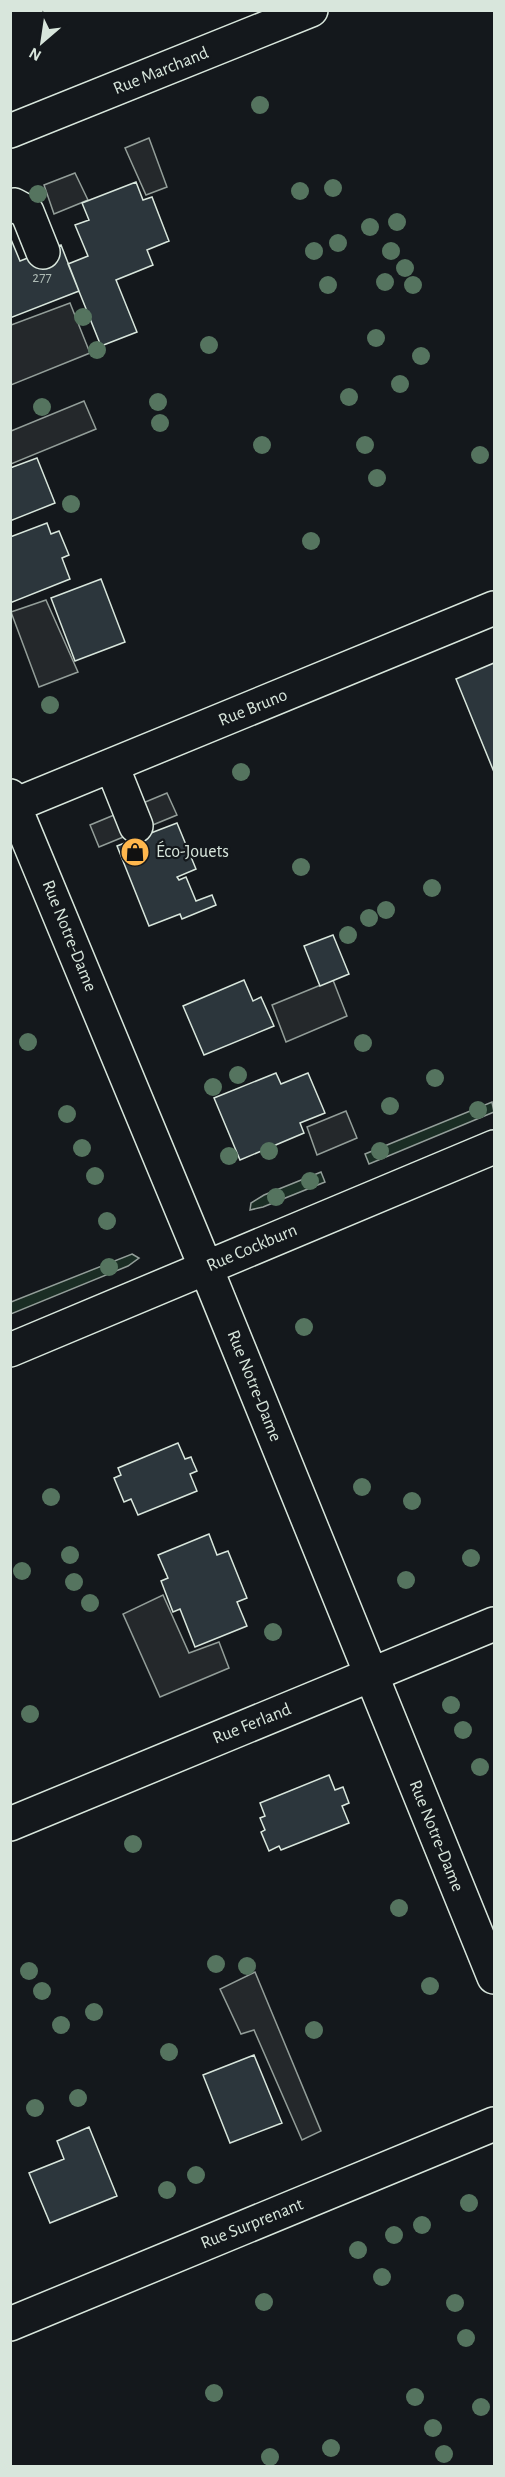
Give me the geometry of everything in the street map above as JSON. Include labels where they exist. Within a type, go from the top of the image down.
[{"type":"street","name":"Rue Marchand","points":[[10,131],[311,10]]},
{"type":"street","points":[[12,202],[27,212],[43,252]]},
{"type":"street","name":"Rue Bruno","points":[[12,803],[112,766],[495,608]]},
{"type":"street","points":[[112,766],[136,826]]},
{"type":"street","name":"Rue Notre-Dame","points":[[12,803],[206,1268],[495,1977]]},
{"type":"street","name":"Rue Cockburn","points":[[10,1350],[495,1147]]},
{"type":"street","name":"Rue Ferland","points":[[10,1824],[495,1624]]},
{"type":"street","name":"Rue Surprenant","points":[[10,2324],[495,2124]]},
{"type":"green space","points":[[492,1102],[494,1112],[369,1164],[365,1154]]},
{"type":"green space","points":[[321,1172],[325,1182],[250,1210],[251,1203],[264,1195]]},
{"type":"green space","points":[[132,1254],[139,1258],[128,1266],[11,1314],[11,1302]]},
{"type":"shaded area","points":[[149,138],[167,187],[146,195],[125,148]]},
{"type":"shaded area","points":[[75,173],[88,200],[54,214],[44,185]]},
{"type":"shaded area","points":[[70,303],[90,353],[11,385],[11,325]]},
{"type":"shaded area","points":[[84,401],[96,429],[11,464],[11,431]]},
{"type":"shaded area","points":[[46,600],[78,672],[39,687],[11,612]]},
{"type":"shaded area","points":[[167,793],[177,815],[99,847],[90,825]]},
{"type":"shaded area","points":[[333,980],[347,1016],[286,1042],[272,1005]]},
{"type":"shaded area","points":[[346,1111],[357,1138],[317,1155],[307,1127]]},
{"type":"shaded area","points":[[163,1595],[189,1653],[219,1642],[229,1668],[160,1697],[123,1614]]},
{"type":"shaded area","points":[[255,1972],[321,2131],[302,2140],[254,2030],[241,2034],[220,1989]]},
{"type":"building","points":[[136,182],[143,200],[152,197],[169,241],[147,250],[153,265],[116,280],[137,332],[101,346],[68,264],[88,256],[75,225],[89,220],[82,203]]},
{"type":"building","points":[[10,237],[20,261],[61,245],[79,291],[10,318]]},
{"type":"building","points":[[37,458],[55,503],[10,521],[10,468]]},
{"type":"building","points":[[47,523],[51,534],[59,531],[69,555],[62,558],[70,579],[10,603],[10,537]]},
{"type":"building","points":[[101,579],[125,642],[75,661],[51,598]]},
{"type":"building","points":[[494,663],[494,772],[456,679]]},
{"type":"building","points":[[177,823],[196,869],[177,877],[179,880],[186,877],[196,901],[212,895],[216,905],[182,919],[180,914],[149,926],[117,846]]},
{"type":"building","points":[[333,935],[349,974],[320,986],[304,946]]},
{"type":"building","points":[[244,980],[253,1001],[261,997],[274,1026],[204,1055],[183,1006]]},
{"type":"building","points":[[276,1073],[281,1084],[308,1073],[325,1113],[300,1123],[304,1133],[240,1160],[214,1098]]},
{"type":"building","points":[[178,1443],[185,1459],[191,1457],[197,1471],[190,1474],[197,1491],[138,1515],[131,1499],[124,1502],[114,1478],[121,1475],[118,1468]]},
{"type":"building","points":[[209,1534],[217,1555],[228,1551],[247,1598],[237,1602],[247,1626],[195,1647],[180,1609],[173,1612],[161,1581],[168,1578],[158,1555]]},
{"type":"building","points":[[329,1775],[335,1790],[343,1787],[349,1803],[342,1806],[349,1823],[281,1850],[279,1846],[269,1851],[261,1832],[265,1830],[260,1818],[265,1816],[260,1803]]},
{"type":"building","points":[[254,2055],[282,2123],[230,2143],[203,2075]]},
{"type":"building","points":[[89,2127],[117,2196],[50,2223],[29,2173],[64,2159],[57,2141]]},
{"type":"place","name":"Éco-Jouets","points":[[135,852]]}]
